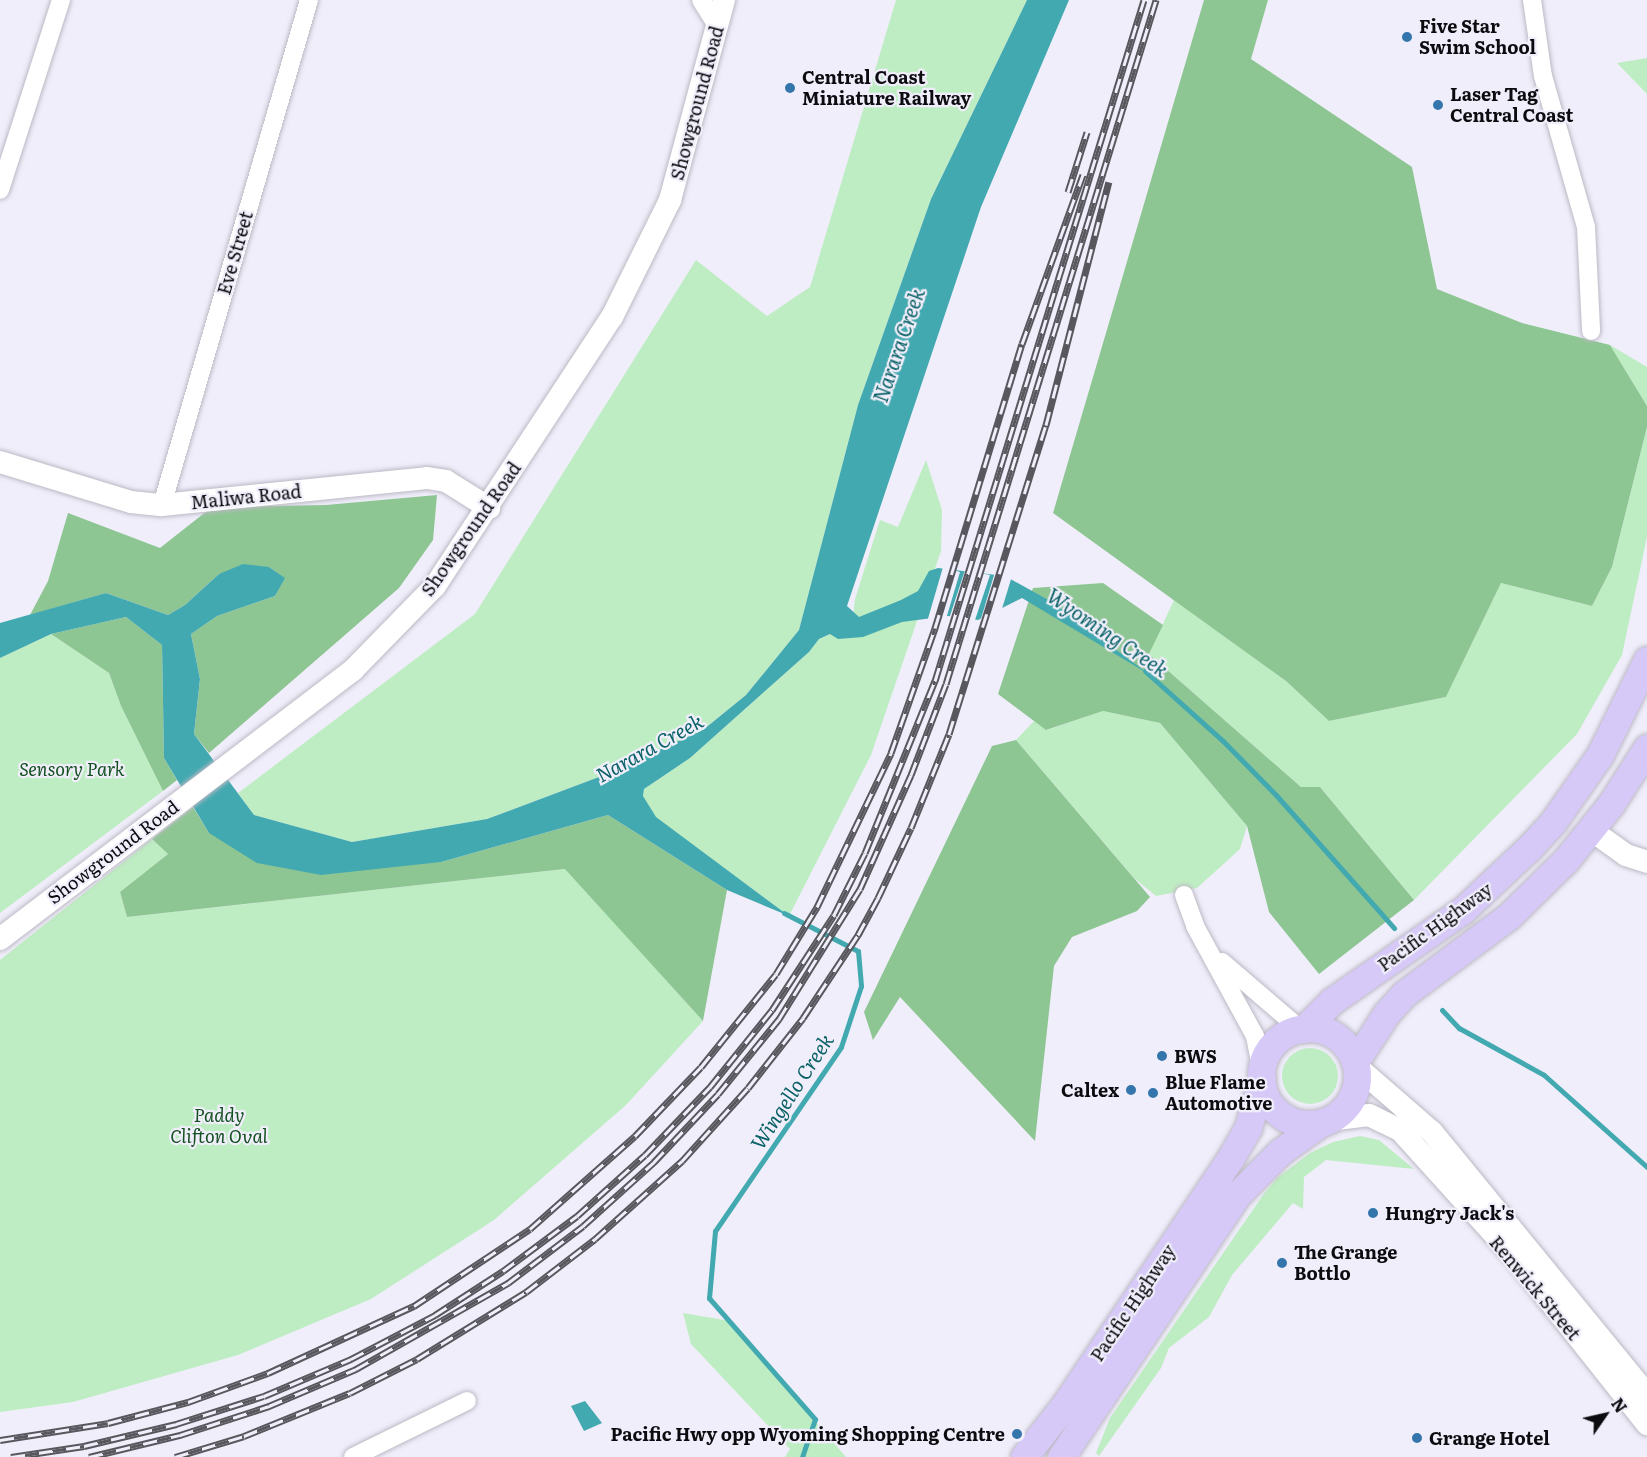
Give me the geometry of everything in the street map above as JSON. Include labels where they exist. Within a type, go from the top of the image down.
[{"type":"main road","name":"Pacific Highway","points":[[1302,1029],[1332,1001],[1454,917],[1501,878],[1579,787],[1622,713],[1647,660]]},
{"type":"main road","name":"Pacific Highway","points":[[1355,1064],[1398,999],[1509,916],[1548,880],[1591,830],[1647,748]]},
{"type":"main road","points":[[1501,878],[1526,867],[1568,832],[1591,830]]},
{"type":"main road","points":[[1302,1029],[1323,1030],[1337,1037],[1355,1064],[1351,1100],[1325,1121],[1299,1123],[1278,1113],[1268,1101],[1262,1075],[1274,1044],[1302,1029]]},
{"type":"main road","name":"Pacific Highway","points":[[1024,1457],[1066,1403],[1239,1144],[1262,1075]]},
{"type":"main road","name":"Pacific Highway","points":[[1061,1457],[1238,1194],[1280,1152],[1325,1121]]},
{"type":"street","points":[[0,190],[61,0]]},
{"type":"street","name":"Eve Street","points":[[162,505],[309,0]]},
{"type":"street","points":[[701,0],[718,27]]},
{"type":"street","name":"Showground Road","points":[[0,939],[353,670],[396,629],[435,586],[489,508],[612,317],[670,200],[724,0]]},
{"type":"street","points":[[1532,0],[1543,76],[1586,227],[1591,331]]},
{"type":"street","name":"Maliwa Road","points":[[0,462],[131,502],[162,505],[427,478],[446,481],[489,508]]},
{"type":"street","points":[[1591,830],[1626,855],[1647,862]]},
{"type":"street","points":[[1184,895],[1195,926],[1255,1036],[1262,1075]]},
{"type":"street","points":[[1209,948],[1302,1029]]},
{"type":"street","name":"Renwick Street","points":[[1355,1064],[1411,1110],[1452,1156],[1647,1395]]},
{"type":"street","name":"Renwick Street","points":[[1325,1121],[1369,1115],[1393,1124],[1486,1229],[1513,1255],[1646,1422]]},
{"type":"street","points":[[1452,1156],[1459,1177],[1488,1215],[1486,1229]]},
{"type":"street","points":[[1549,1276],[1583,1330],[1637,1397],[1646,1422]]},
{"type":"street","points":[[353,1457],[467,1401]]},
{"type":"green space","points":[[896,0],[1027,0],[931,199],[858,405],[799,630],[746,695],[703,730],[599,777],[487,819],[352,842],[254,815],[238,793],[475,614],[696,260],[767,316],[810,287]]},
{"type":"green space","points":[[1204,0],[1268,0],[1251,59],[1412,167],[1437,289],[1522,323],[1610,345],[1647,406],[1647,427],[1612,567],[1592,606],[1501,583],[1446,697],[1329,721],[1286,681],[1053,513]]},
{"type":"green space","points":[[1647,58],[1647,94],[1617,63]]},
{"type":"green space","points":[[1610,345],[1647,367],[1647,406]]},
{"type":"green space","points":[[1647,427],[1647,537],[1622,655],[1577,734],[1414,900],[1321,788],[1301,787],[1149,654],[1174,600],[1286,681],[1329,721],[1446,697],[1501,583],[1592,606],[1612,567]]},
{"type":"green space","points":[[926,460],[942,510],[941,551],[871,755],[789,916],[655,817],[643,797],[644,789],[690,758],[809,652],[819,639],[830,634],[851,635],[855,599],[880,520],[898,527]]},
{"type":"green space","points":[[437,495],[433,540],[399,588],[209,753],[194,734],[200,679],[191,634],[217,616],[275,596],[284,578],[269,567],[219,574],[185,605],[168,615],[106,593],[30,615],[48,581],[68,513],[160,548],[212,507],[326,505]]},
{"type":"green space","points":[[1103,583],[1163,625],[1149,654],[1301,787],[1320,787],[1414,900],[1319,974],[1269,912],[1247,826],[1160,723],[1103,711],[1046,730],[998,694],[1033,588]]},
{"type":"green space","points":[[126,617],[162,645],[164,758],[177,780],[163,791],[121,706],[109,673],[51,634]]},
{"type":"green space","name":"Sensory Park","points":[[51,634],[109,673],[121,706],[163,791],[0,913],[0,658]]},
{"type":"green space","points":[[1103,711],[1160,723],[1247,826],[1240,849],[1197,888],[1156,896],[1134,878],[1016,740],[1034,721],[1047,730]]},
{"type":"green space","points":[[1016,740],[1150,897],[1137,911],[1072,937],[1054,966],[1035,1141],[900,997],[873,1040],[864,1012],[992,746]]},
{"type":"green space","points":[[193,807],[209,833],[441,862],[608,815],[727,890],[703,1021],[565,869],[127,917],[120,892],[168,854],[152,839]]},
{"type":"green space","name":"Paddy Clifton Oval","points":[[152,839],[168,854],[120,892],[127,917],[566,869],[703,1021],[626,1105],[494,1220],[371,1299],[238,1355],[73,1402],[0,1412],[0,960]]},
{"type":"green space","points":[[1310,1048],[1321,1050],[1330,1056],[1336,1065],[1338,1076],[1336,1087],[1330,1096],[1321,1102],[1310,1104],[1299,1102],[1290,1096],[1284,1087],[1282,1076],[1284,1065],[1290,1056],[1299,1050]]},
{"type":"green space","points":[[1360,1136],[1379,1140],[1414,1169],[1326,1160],[1304,1177],[1303,1209],[1293,1203],[1232,1275],[1209,1317],[1169,1348],[1161,1368],[1099,1456],[1096,1453],[1110,1418],[1263,1195],[1277,1178],[1310,1153],[1333,1142]]},
{"type":"green space","points":[[683,1313],[730,1321],[846,1457],[785,1457],[790,1449],[691,1344]]},
{"type":"water","name":"Narara Creek","points":[[1027,0],[1069,0],[981,207],[847,606],[859,617],[901,600],[918,591],[929,571],[938,568],[1005,576],[1052,602],[1150,675],[1022,598],[978,620],[948,616],[902,622],[863,637],[838,639],[830,634],[819,639],[809,652],[690,758],[644,789],[643,796],[656,817],[789,916],[727,890],[608,815],[441,862],[321,875],[257,863],[209,833],[164,758],[162,645],[126,617],[51,634],[0,658],[0,623],[106,593],[168,615],[185,605],[219,574],[243,564],[269,567],[285,578],[275,596],[217,616],[191,634],[200,679],[194,734],[254,815],[352,842],[487,819],[599,777],[703,730],[746,695],[799,630],[858,405],[931,199]]},
{"type":"water","points":[[585,1401],[602,1423],[584,1431],[571,1406]]},
{"type":"pier","points":[[943,567],[960,572],[946,619],[927,622]]},
{"type":"pier","points":[[965,570],[990,575],[974,623],[949,619]]},
{"type":"pier","points":[[995,572],[1012,576],[1001,612],[980,622]]},
{"type":"waterway","name":"Wyoming Creek","points":[[1145,671],[1223,741],[1276,795],[1394,928]]},
{"type":"waterway","name":"Wingello Creek","points":[[784,913],[858,951],[861,986],[841,1047],[715,1231],[709,1298],[815,1419],[802,1457]]},
{"type":"waterway","name":"Wyoming Creek","points":[[1442,1010],[1459,1028],[1544,1075],[1647,1167]]},
{"type":"railway","points":[[11,1457],[84,1446],[176,1424],[264,1396],[351,1359],[435,1315],[503,1271],[577,1216],[645,1155],[710,1087],[772,1010],[834,915],[865,853],[935,681],[1144,0]]},
{"type":"railway","points":[[89,1457],[180,1435],[269,1406],[356,1369],[508,1283],[583,1226],[654,1162],[718,1094],[779,1019],[860,889],[911,775],[946,684],[1156,0]]},
{"type":"railway","points":[[1068,192],[1087,132]]},
{"type":"railway","points":[[0,1440],[108,1423],[188,1402],[268,1373],[414,1306],[530,1229],[635,1136],[701,1067],[776,974],[817,907],[891,753],[935,628],[1022,344],[1083,175]]},
{"type":"railway","points":[[175,1457],[244,1436],[350,1393],[417,1359],[526,1292],[595,1239],[682,1161],[748,1088],[803,1018],[858,935],[878,898],[911,828],[949,734],[1046,425],[1109,182]]},
{"type":"place","name":"Five Star Swim School","points":[[1407,37]]},
{"type":"place","name":"Central Coast Miniature Railway","points":[[790,88]]},
{"type":"place","name":"Laser Tag Central Coast","points":[[1438,105]]},
{"type":"place","name":"BWS","points":[[1162,1056]]},
{"type":"place","name":"Caltex","points":[[1131,1090]]},
{"type":"place","name":"Blue Flame Automotive","points":[[1153,1093]]},
{"type":"place","name":"Hungry Jack's","points":[[1373,1213]]},
{"type":"place","name":"The Grange Bottlo","points":[[1282,1263]]},
{"type":"place","name":"Pacific Hwy opp Wyoming Shopping Centre","points":[[1017,1434]]},
{"type":"place","name":"Grange Hotel","points":[[1417,1438]]}]
